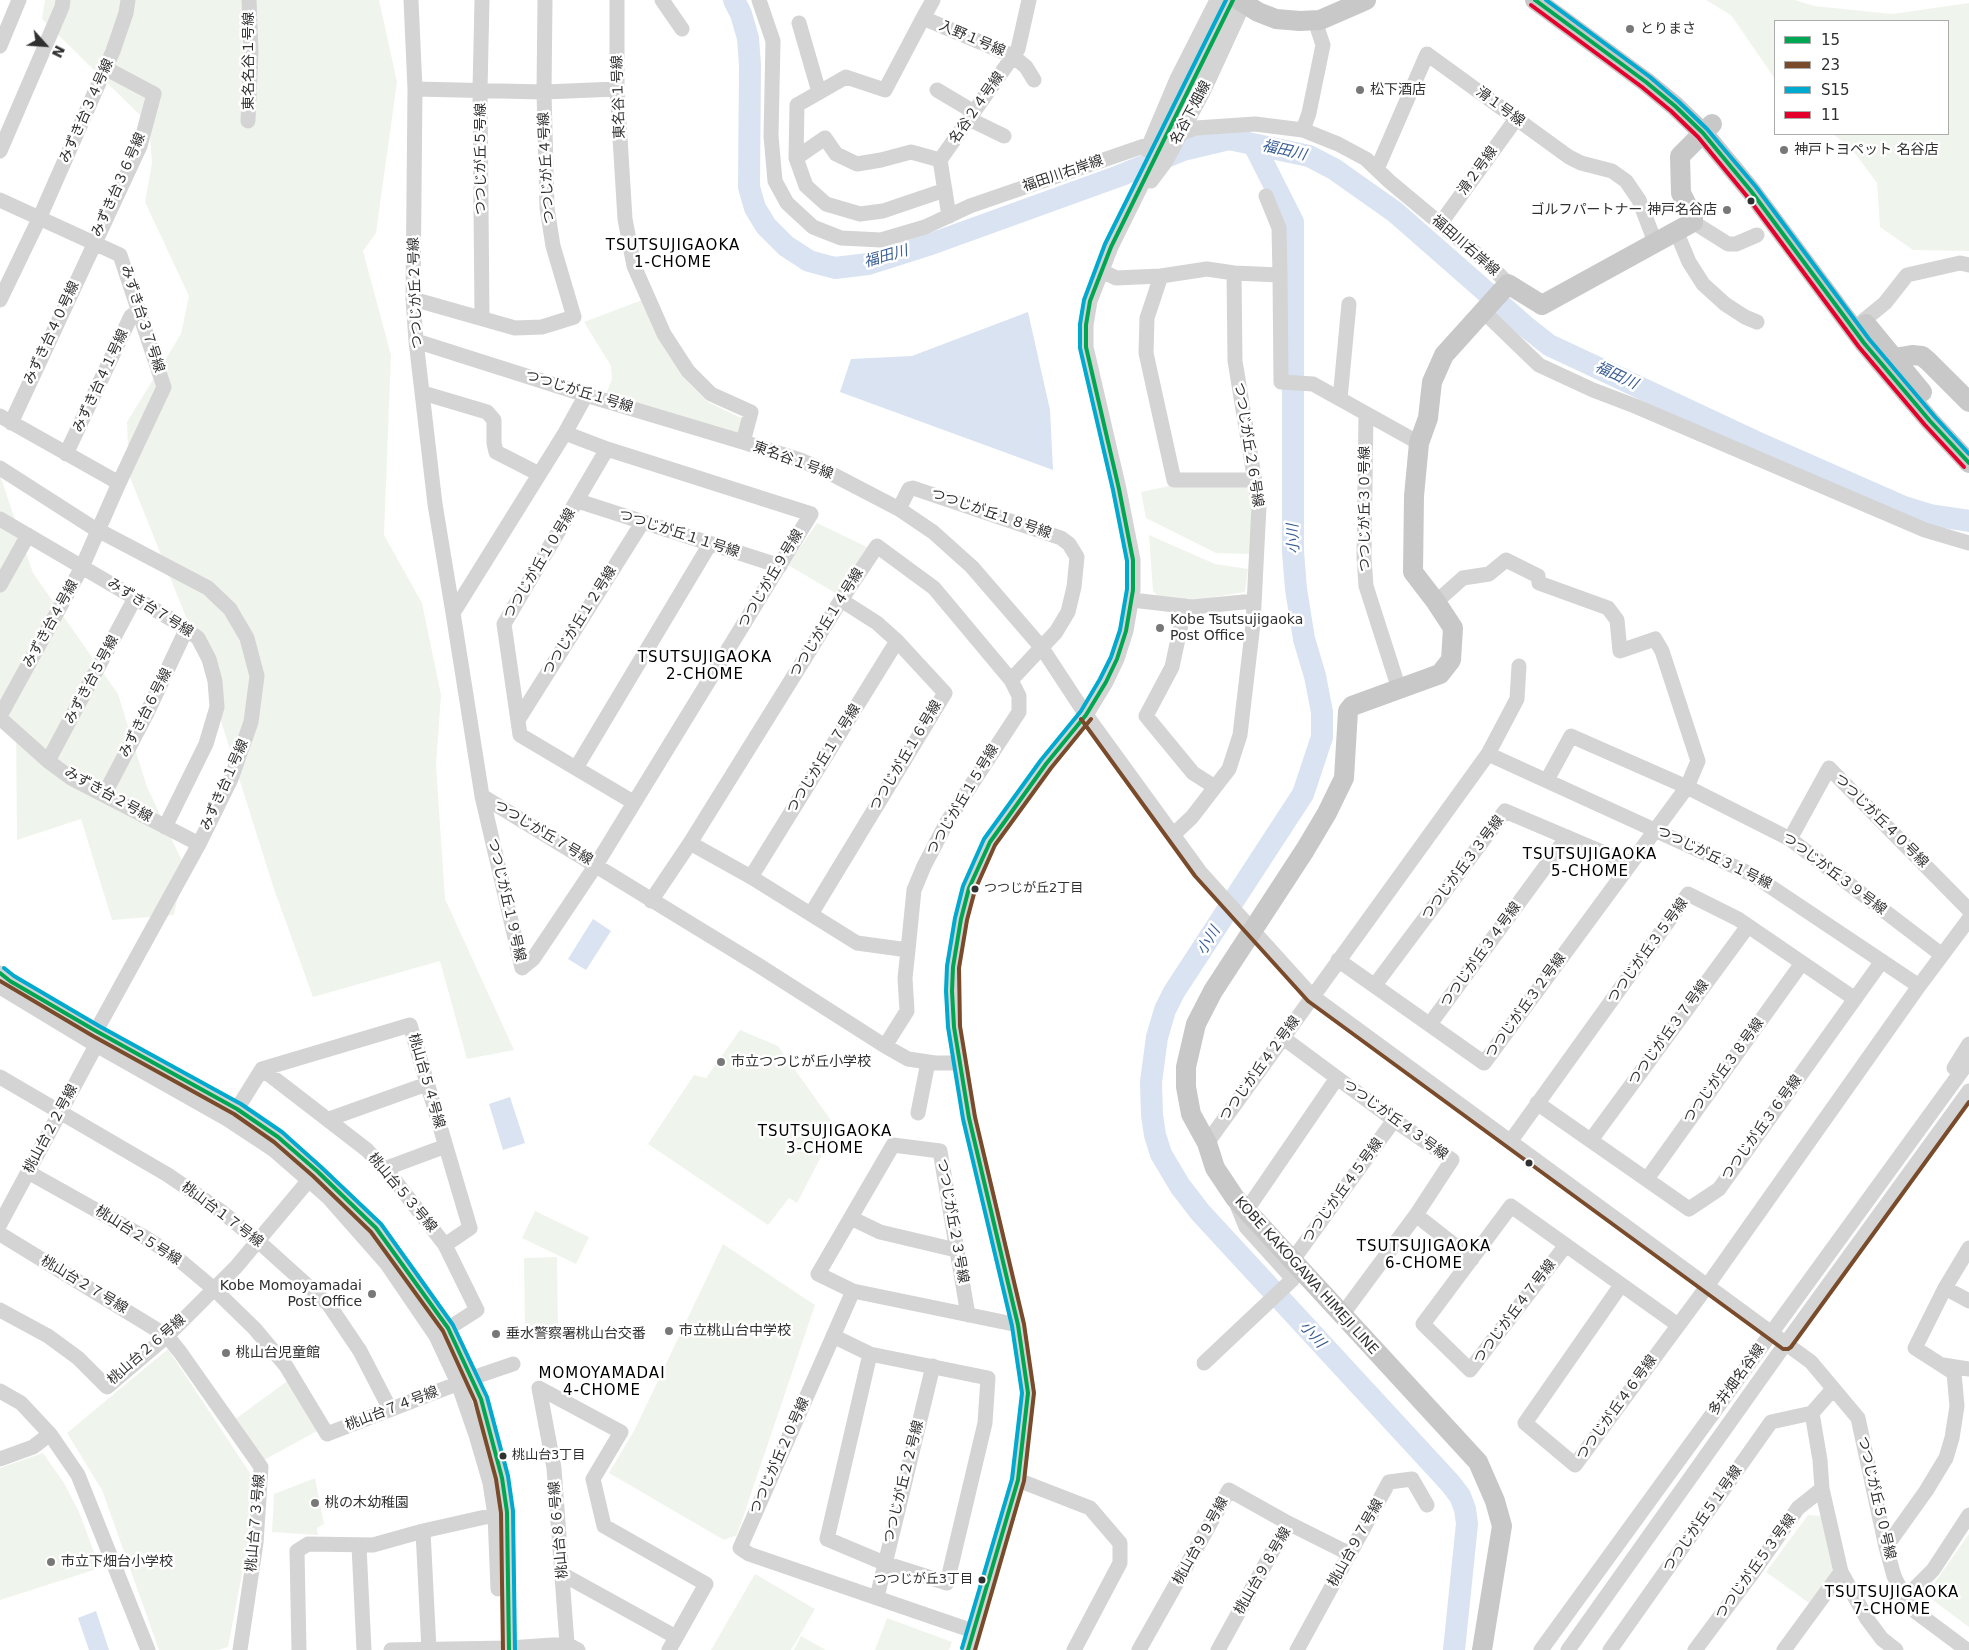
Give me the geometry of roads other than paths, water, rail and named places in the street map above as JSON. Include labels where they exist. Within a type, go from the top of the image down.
[{"type":"main road","points":[[1239,1],[1258,12],[1276,18],[1316,21],[1366,0]]},
{"type":"main road","points":[[1535,0],[1708,129],[1830,299],[1969,443]]},
{"type":"main road","points":[[1558,0],[1656,72],[1708,129],[1762,182],[1864,321],[1889,362],[1969,463]]},
{"type":"main road","points":[[1508,284],[1542,305],[1685,226],[1693,217],[1681,193],[1680,156],[1708,129]]},
{"type":"main road","name":"KOBE KAKOGAWA HIMEJI LINE","points":[[1482,1650],[1502,1526],[1478,1462],[1342,1315],[1292,1270],[1240,1205],[1216,1168],[1207,1143],[1191,1114],[1186,1087],[1186,1067],[1196,1024],[1213,991],[1327,813],[1344,778],[1348,711],[1352,706],[1440,674],[1451,660],[1453,628],[1413,572],[1414,496],[1419,444],[1428,418],[1432,382],[1444,355],[1508,284]]},
{"type":"main road","points":[[1889,362],[1912,355],[1922,356],[1969,402]]},
{"type":"street","points":[[0,46],[18,0]]},
{"type":"street","points":[[0,151],[62,7],[63,0]]},
{"type":"street","name":"みずき台３４号線","points":[[0,300],[39,219],[114,51],[126,13],[128,0]]},
{"type":"street","name":"東名名谷１号線","points":[[248,121],[251,51],[249,0]]},
{"type":"street","points":[[398,0],[410,16]]},
{"type":"street","name":"つつじが丘２号線","points":[[411,0],[410,16],[415,89],[413,299],[435,504],[454,613]]},
{"type":"street","name":"つつじが丘５号線","points":[[482,0],[480,90],[482,318]]},
{"type":"street","name":"つつじが丘４号線","points":[[413,299],[515,328],[542,327],[574,317],[553,246],[546,208],[545,0]]},
{"type":"street","name":"東名谷１号線","points":[[617,0],[617,89],[625,219],[634,266],[664,334],[688,371],[711,394],[751,412],[743,442],[821,469],[899,509],[933,532],[972,567],[1042,648],[1086,715],[1173,835]]},
{"type":"street","points":[[662,0],[682,29]]},
{"type":"street","name":"福田川右岸線","points":[[759,0],[773,41],[771,136],[776,181],[788,203],[813,227],[841,238],[881,240],[925,227],[970,206],[1196,128],[1255,124],[1304,130],[1359,155],[1491,266],[1508,284]]},
{"type":"street","name":"入野１号線","points":[[933,0],[923,18],[1013,56]]},
{"type":"street","name":"名谷２４号線","points":[[940,160],[1018,48],[1029,0]]},
{"type":"street","name":"名谷下畑線","points":[[1125,216],[1166,161],[1203,92],[1233,25],[1239,1]]},
{"type":"street","name":"名谷下畑線","points":[[968,1650],[1018,1480],[1028,1393],[1018,1325],[968,1118],[954,1027],[953,967],[961,919],[969,888],[990,842],[1046,764],[1086,715],[1117,660],[1126,631],[1134,590],[1133,560],[1086,347],[1086,324],[1090,301],[1125,216],[1239,1]]},
{"type":"street","name":"名谷下畑線","points":[[1125,216],[1146,151],[1177,79],[1215,4]]},
{"type":"street","points":[[923,18],[885,90],[846,77],[797,105],[796,158],[806,186],[826,204],[860,214],[883,211],[945,190]]},
{"type":"street","points":[[1304,130],[1323,45],[1316,21]]},
{"type":"street","points":[[799,24],[819,92]]},
{"type":"street","name":"滑１号線","points":[[1377,169],[1427,54],[1569,157],[1580,163],[1612,171],[1626,181],[1639,200],[1655,242]]},
{"type":"street","points":[[1013,56],[1026,67],[1034,80]]},
{"type":"street","name":"みずき台３６号線","points":[[94,243],[140,146],[154,94],[105,68]]},
{"type":"street","points":[[415,89],[544,92],[617,89]]},
{"type":"street","points":[[937,90],[971,116],[1004,136]]},
{"type":"street","name":"滑２号線","points":[[1440,224],[1516,119]]},
{"type":"street","points":[[796,158],[825,138],[836,154],[857,164],[911,152],[940,160],[949,216]]},
{"type":"street","points":[[1266,196],[1279,228],[1281,382],[1313,384],[1419,444]]},
{"type":"street","name":"みずき台３７号線","points":[[0,200],[120,255],[164,387],[98,530]]},
{"type":"street","points":[[1756,322],[1744,317],[1725,304],[1703,284],[1689,262],[1685,226],[1728,244],[1736,244],[1757,235]]},
{"type":"street","name":"みずき台４０号線","points":[[6,420],[94,243]]},
{"type":"street","points":[[1864,321],[1885,304],[1907,275],[1960,263],[1969,265]]},
{"type":"street","points":[[1102,271],[1116,278],[1161,276],[1208,269],[1234,273],[1280,275]]},
{"type":"street","name":"つつじが丘２６号線","points":[[1173,835],[1192,817],[1229,769],[1240,735],[1254,601],[1259,506],[1234,361],[1234,273]]},
{"type":"street","points":[[1161,276],[1147,318],[1146,352],[1174,480],[1254,480]]},
{"type":"street","points":[[1340,399],[1350,304]]},
{"type":"street","name":"みずき台４１号線","points":[[66,454],[131,316],[139,311]]},
{"type":"street","points":[[1484,312],[1539,365],[1593,390],[1635,406],[1925,530],[1969,543]]},
{"type":"street","name":"つつじが丘１号線","points":[[416,340],[586,395],[743,442]]},
{"type":"street","points":[[423,393],[487,412],[494,420],[496,452],[539,474]]},
{"type":"street","points":[[454,613],[565,434],[586,395]]},
{"type":"street","name":"つつじが丘３０号線","points":[[1366,414],[1364,557],[1366,586],[1399,689]]},
{"type":"street","points":[[6,420],[119,483]]},
{"type":"street","name":"つつじが丘９号線","points":[[565,434],[811,514],[596,865]]},
{"type":"street","name":"つつじが丘１０号線","points":[[607,449],[504,624],[520,735],[633,802]]},
{"type":"street","name":"みずき台１号線","points":[[0,468],[98,530],[208,588],[230,609],[247,638],[257,676],[251,722],[231,779],[98,1037]]},
{"type":"street","name":"つつじが丘１８号線","points":[[899,509],[909,489],[913,488],[1061,538],[1068,544],[1077,557],[1074,587],[1068,612],[1056,632],[1042,648]]},
{"type":"street","name":"つつじが丘１１号線","points":[[578,501],[780,566]]},
{"type":"street","name":"みずき台７号線","points":[[0,519],[135,598],[198,638],[209,659],[215,681],[217,707],[206,744],[166,826]]},
{"type":"street","name":"つつじが丘１２号線","points":[[518,720],[642,523]]},
{"type":"street","name":"みずき台４号線","points":[[0,717],[82,567],[98,530]]},
{"type":"street","points":[[0,585],[28,535]]},
{"type":"street","points":[[576,768],[710,544]]},
{"type":"street","name":"つつじが丘１４号線","points":[[652,901],[877,546],[934,588],[1011,680]]},
{"type":"street","points":[[1436,602],[1463,578],[1489,574],[1506,560],[1538,576],[1540,583],[1608,608],[1617,620],[1620,651],[1655,638],[1662,651],[1698,761],[1688,786],[1656,829]]},
{"type":"street","name":"みずき台５号線","points":[[48,761],[135,598]]},
{"type":"street","name":"つつじが丘１６号線","points":[[811,914],[944,693],[897,641],[877,623],[841,600]]},
{"type":"street","points":[[1132,600],[1185,606],[1254,601]]},
{"type":"street","points":[[1185,606],[1172,667],[1146,716],[1193,773],[1215,787]]},
{"type":"street","name":"つつじが丘７号線","points":[[454,613],[482,796],[908,1059],[960,1063]]},
{"type":"street","name":"みずき台６号線","points":[[104,795],[147,713],[186,630]]},
{"type":"street","name":"つつじが丘１７号線","points":[[751,877],[897,641]]},
{"type":"street","points":[[1011,680],[1042,648]]},
{"type":"street","points":[[1312,996],[1488,754],[1517,699],[1519,666]]},
{"type":"street","name":"つつじが丘１５号線","points":[[885,1046],[907,1011],[905,978],[914,890],[947,822],[1018,712],[1019,696],[1011,680]]},
{"type":"street","name":"みずき台２号線","points":[[0,717],[48,761],[71,778],[198,844]]},
{"type":"street","name":"つつじが丘３９号線","points":[[1547,780],[1571,736],[1688,786],[1790,839],[1942,955]]},
{"type":"street","name":"つつじが丘３１号線","points":[[1488,754],[1656,829],[1759,878],[1919,986]]},
{"type":"street","name":"つつじが丘４０号線","points":[[1790,839],[1829,768],[1969,910]]},
{"type":"street","name":"つつじが丘１９号線","points":[[482,796],[522,968],[533,958],[596,865]]},
{"type":"street","name":"つつじが丘３３号線","points":[[1375,985],[1505,812],[1630,864]]},
{"type":"street","name":"つつじが丘３２号線","points":[[1338,960],[1484,1063],[1656,829]]},
{"type":"street","points":[[1173,835],[1200,872],[1312,996],[1510,1142],[1708,1284],[1771,1332]]},
{"type":"street","name":"つつじが丘３４号線","points":[[1430,1024],[1567,838]]},
{"type":"street","points":[[690,843],[751,877],[857,943],[908,950]]},
{"type":"street","name":"つつじが丘３５号線","points":[[1510,1142],[1688,894],[1738,919],[1855,999]]},
{"type":"street","points":[[1708,1284],[1919,986],[1969,919]]},
{"type":"street","name":"つつじが丘３７号線","points":[[1591,1140],[1748,926]]},
{"type":"street","name":"つつじが丘３６号線","points":[[1537,1103],[1689,1209],[1718,1189],[1882,961]]},
{"type":"street","name":"つつじが丘３８号線","points":[[1646,1179],[1802,962]]},
{"type":"street","points":[[0,972],[10,981],[98,1037],[233,1115],[278,1137],[313,1176],[376,1228],[411,1275],[442,1332],[465,1381],[481,1399],[502,1478],[501,1514],[505,1649]]},
{"type":"street","points":[[0,987],[98,1037]]},
{"type":"street","name":"つつじが丘４２号線","points":[[1207,1143],[1312,996]]},
{"type":"street","name":"桃山台５４号線","points":[[262,1069],[410,1025],[470,1228],[445,1245]]},
{"type":"street","name":"桃山台２２号線","points":[[0,1224],[62,1112],[98,1037]]},
{"type":"street","name":"つつじが丘４３号線","points":[[1282,1038],[1452,1160],[1416,1215],[1342,1315]]},
{"type":"street","points":[[1903,1152],[1969,1044]]},
{"type":"street","name":"多井畑名谷線","points":[[1541,1650],[1969,1061]]},
{"type":"street","points":[[925,1105],[928,1062]]},
{"type":"street","points":[[233,1115],[262,1069]]},
{"type":"street","name":"桃山台５３号線","points":[[262,1069],[367,1150],[445,1245],[477,1310],[442,1332]]},
{"type":"street","name":"桃山台１７号線","points":[[1,1078],[168,1175],[222,1212],[258,1241],[329,1305],[360,1351],[390,1409]]},
{"type":"street","points":[[1240,1205],[1337,1078]]},
{"type":"street","points":[[329,1119],[427,1084]]},
{"type":"street","name":"多井畑名谷線","points":[[1568,1650],[1786,1343],[1969,1091]]},
{"type":"street","name":"つつじが丘４５号線","points":[[1204,1363],[1245,1323],[1292,1270],[1394,1120]]},
{"type":"street","name":"つつじが丘２３号線","points":[[853,1291],[818,1274],[893,1145],[940,1151],[968,1315]]},
{"type":"street","points":[[384,1169],[446,1146]]},
{"type":"street","name":"桃山台２５号線","points":[[28,1172],[146,1238],[177,1258],[214,1289],[255,1329],[286,1366],[327,1434]]},
{"type":"street","name":"桃山台２６号線","points":[[0,1310],[48,1336],[78,1358],[106,1387],[166,1336],[236,1267],[313,1176]]},
{"type":"street","name":"つつじが丘４７号線","points":[[1566,1245],[1470,1370],[1423,1324],[1512,1206],[1678,1325]]},
{"type":"street","points":[[1416,1215],[1472,1259]]},
{"type":"street","points":[[851,1218],[880,1232],[956,1250]]},
{"type":"street","name":"桃山台２７号線","points":[[0,1234],[166,1336]]},
{"type":"street","points":[[1886,1547],[1926,1492],[1946,1458],[1952,1438],[1957,1406],[1954,1373],[1915,1348],[1945,1288],[1969,1248]]},
{"type":"street","name":"つつじが丘４６号線","points":[[1622,1285],[1525,1423],[1575,1465],[1708,1284]]},
{"type":"street","points":[[1945,1288],[1969,1301]]},
{"type":"street","points":[[853,1291],[1018,1325]]},
{"type":"street","name":"つつじが丘２０号線","points":[[853,1291],[740,1548],[749,1554],[973,1632]]},
{"type":"street","name":"つつじが丘５０号線","points":[[1771,1332],[1811,1362],[1858,1418],[1894,1576],[1905,1598],[1916,1612],[1967,1650]]},
{"type":"street","name":"桃山台７３号線","points":[[166,1336],[180,1352],[261,1467],[256,1543],[240,1650]]},
{"type":"street","points":[[833,1336],[870,1354],[988,1378],[985,1423],[947,1583],[884,1562],[827,1539],[870,1354]]},
{"type":"street","name":"桃山台７４号線","points":[[327,1434],[514,1364]]},
{"type":"street","points":[[1944,1365],[1969,1369]]},
{"type":"street","name":"つつじが丘２２号線","points":[[877,1597],[933,1366]]},
{"type":"street","name":"桃山台８６号線","points":[[391,1650],[572,1647],[562,1574],[554,1468],[539,1388],[620,1432],[593,1479],[604,1526],[706,1584],[673,1643]]},
{"type":"street","points":[[1833,1389],[1812,1413],[1820,1460],[1822,1489],[1841,1572],[1867,1619],[1878,1644],[1896,1650]]},
{"type":"street","points":[[0,1391],[21,1403],[50,1434],[78,1475],[148,1650]]},
{"type":"street","name":"つつじが丘５１号線","points":[[1610,1650],[1771,1422],[1812,1413]]},
{"type":"street","points":[[0,1459],[33,1447],[50,1434]]},
{"type":"street","name":"桃山台９７号線","points":[[1297,1650],[1389,1482],[1412,1479],[1427,1505]]},
{"type":"street","points":[[1018,1480],[1090,1508],[1120,1543],[1120,1563],[1074,1650]]},
{"type":"street","name":"つつじが丘５３号線","points":[[1695,1650],[1798,1508],[1822,1489]]},
{"type":"street","name":"桃山台９９号線","points":[[1139,1650],[1229,1490],[1288,1523]]},
{"type":"street","points":[[299,1650],[297,1551],[308,1544],[373,1545],[423,1531],[501,1514]]},
{"type":"street","points":[[1905,1598],[1933,1570],[1969,1515]]},
{"type":"street","name":"桃山台９８号線","points":[[1218,1650],[1288,1523],[1350,1554]]},
{"type":"street","points":[[423,1531],[429,1650]]},
{"type":"street","points":[[359,1546],[364,1650]]},
{"type":"street","points":[[1784,1650],[1841,1572]]},
{"type":"street","points":[[562,1574],[673,1643]]},
{"type":"water","points":[[1028,312],[1050,410],[1053,470],[840,392],[851,359],[912,356]]},
{"type":"water","points":[[593,919],[611,931],[586,970],[568,959]]},
{"type":"water","points":[[510,1097],[525,1143],[503,1150],[489,1104]]},
{"type":"water","points":[[96,1611],[109,1650],[89,1650],[78,1618]]},
{"type":"waterway","name":"福田川","points":[[734,0],[741,14],[748,38],[750,65],[749,187],[755,208],[766,226],[786,246],[809,261],[835,268],[868,264],[931,244],[1119,176],[1183,150],[1229,139],[1309,156],[1334,169],[1395,212],[1549,345],[1754,441],[1904,507],[1930,515],[1969,521]]},
{"type":"waterway","name":"小川","points":[[1254,145],[1293,222],[1293,552],[1296,589],[1304,639],[1315,676],[1322,712],[1322,737],[1303,794],[1174,992],[1165,1010],[1157,1037],[1151,1082],[1152,1115],[1155,1135],[1161,1154],[1180,1186],[1200,1212],[1460,1496],[1465,1509],[1467,1524],[1454,1650]]},
{"type":"place","name":"とりまさ","points":[[1630,29]]},
{"type":"place","name":"松下酒店","points":[[1360,90]]},
{"type":"place","name":"神戸トヨペット 名谷店","points":[[1784,150]]},
{"type":"place","name":"ゴルフパートナー 神戸名谷店","points":[[1727,210]]},
{"type":"place","name":"Kobe Tsutsujigaoka Post Office","points":[[1160,628]]},
{"type":"place","name":"つつじが丘2丁目","points":[[975,889]]},
{"type":"place","name":"市立つつじが丘小学校","points":[[721,1062]]},
{"type":"place","name":"Kobe Momoyamadai Post Office","points":[[372,1294]]},
{"type":"place","name":"市立桃山台中学校","points":[[669,1331]]},
{"type":"place","name":"垂水警察署桃山台交番","points":[[496,1334]]},
{"type":"place","name":"桃山台児童館","points":[[226,1353]]},
{"type":"place","name":"桃山台3丁目","points":[[503,1456]]},
{"type":"place","name":"桃の木幼稚園","points":[[315,1503]]},
{"type":"place","name":"市立下畑台小学校","points":[[51,1562]]},
{"type":"place","name":"つつじが丘3丁目","points":[[982,1580]]},
{"type":"district","name":"TSUTSUJIGAOKA 1-CHOME","points":[[673,254]]},
{"type":"district","name":"TSUTSUJIGAOKA 2-CHOME","points":[[705,666]]},
{"type":"district","name":"TSUTSUJIGAOKA 5-CHOME","points":[[1590,864]]},
{"type":"district","name":"TSUTSUJIGAOKA 3-CHOME","points":[[825,1140]]},
{"type":"district","name":"TSUTSUJIGAOKA 6-CHOME","points":[[1424,1256]]},
{"type":"district","name":"MOMOYAMADAI 4-CHOME","points":[[602,1382]]},
{"type":"district","name":"TSUTSUJIGAOKA 7-CHOME","points":[[1892,1602]]}]
